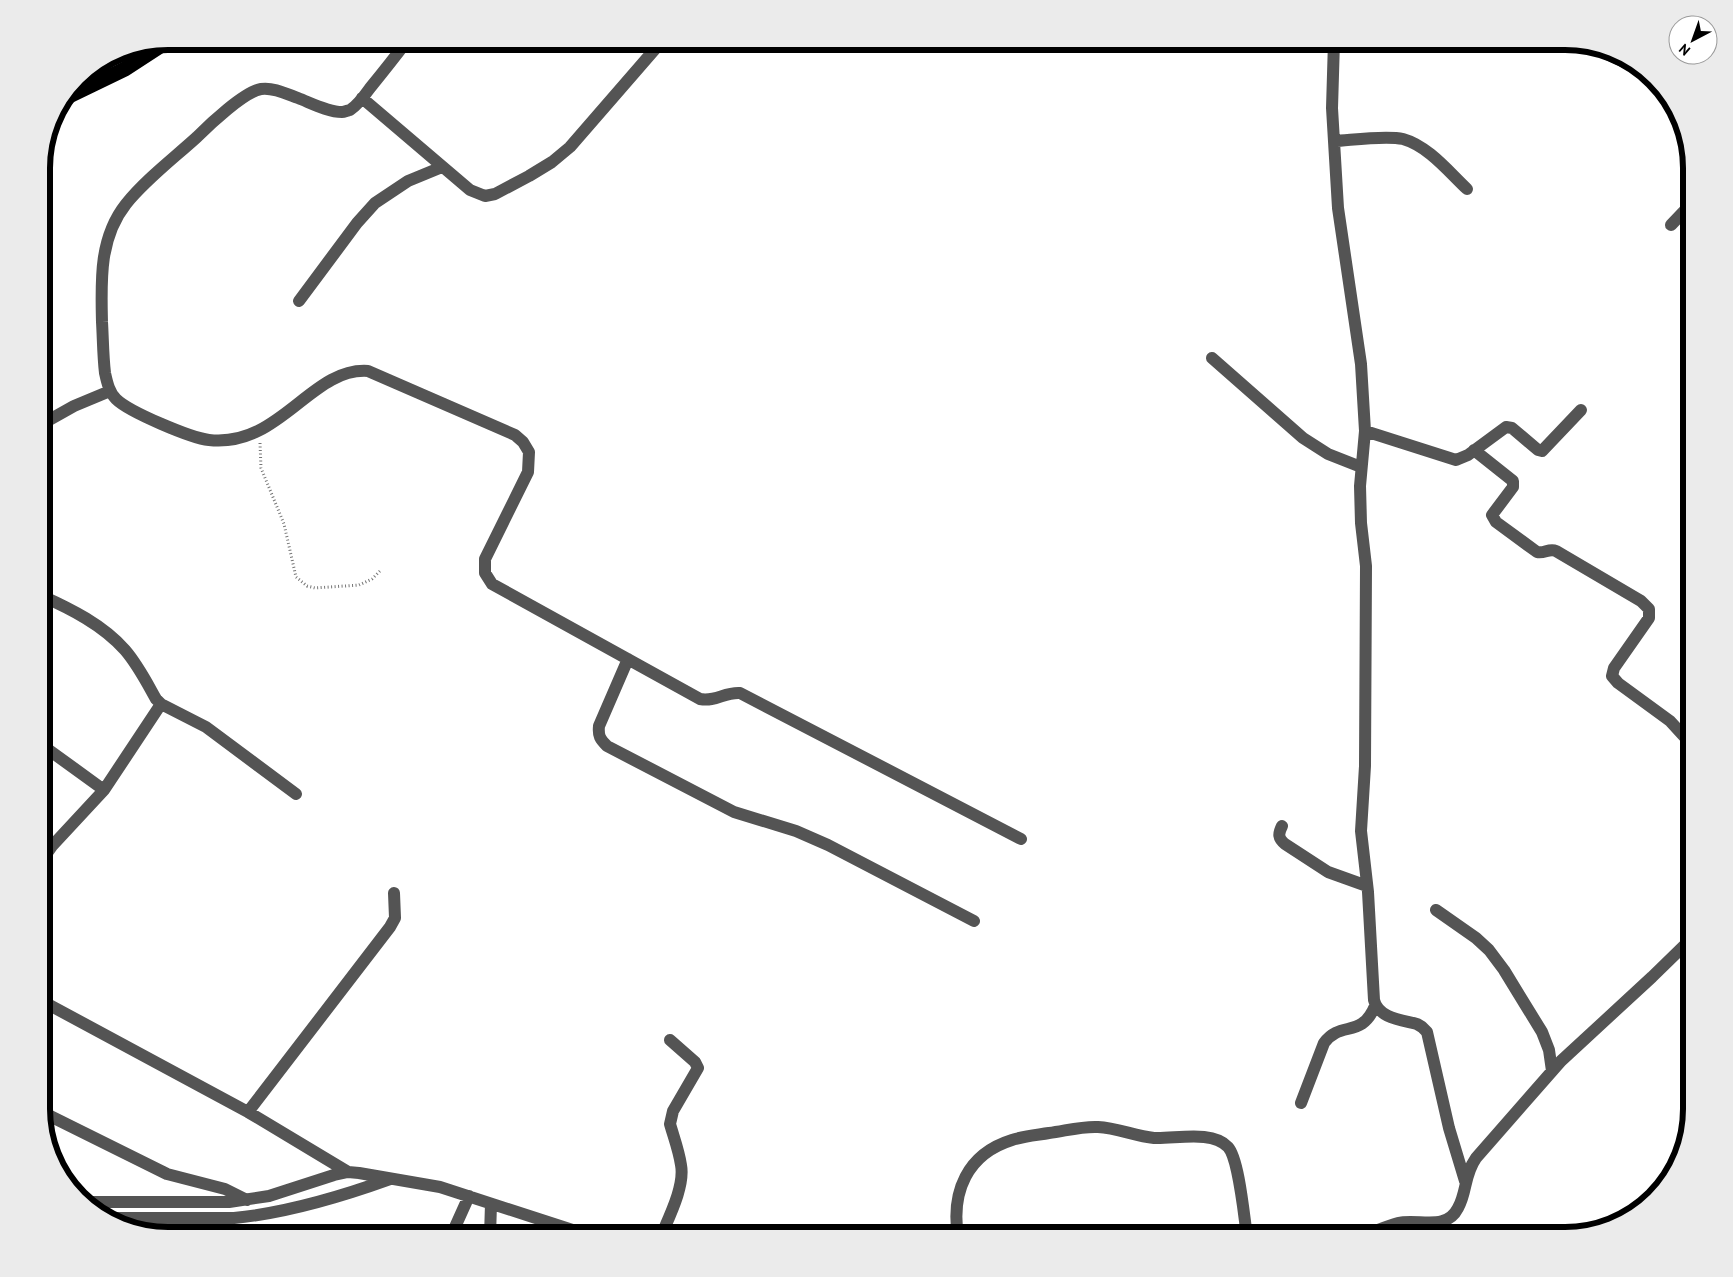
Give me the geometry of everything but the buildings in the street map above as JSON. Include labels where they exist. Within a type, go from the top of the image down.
[{"type":"highway","points":[[76,93],[124,69],[152,51]]},
{"type":"street","points":[[401,50],[350,110],[341,112],[330,110],[275,90],[262,88],[252,92],[206,128],[126,204],[114,222],[105,249],[100,277],[104,365],[106,380],[115,399],[133,412],[192,436],[207,440],[224,441],[239,439],[277,421],[330,381],[359,371],[368,371],[515,435],[523,442],[529,452],[530,462],[528,472],[485,558],[484,567],[488,578],[498,587],[700,699],[711,700],[732,692],[740,693],[1022,838]]},
{"type":"street","points":[[362,98],[470,190],[485,196],[495,194],[530,176],[552,162],[570,147],[654,50]]},
{"type":"street","points":[[1301,1103],[1324,1043],[1337,1032],[1355,1027],[1367,1021],[1376,1006],[1367,886],[1360,831],[1365,766],[1366,566],[1360,486],[1365,431],[1361,364],[1341,237],[1334,141],[1332,78],[1334,50]]},
{"type":"street","points":[[1334,141],[1392,138],[1403,140],[1425,150],[1467,188]]},
{"type":"street","points":[[299,301],[357,223],[375,203],[408,181],[442,167]]},
{"type":"street","points":[[1672,225],[1683,213]]},
{"type":"street","points":[[1212,358],[1303,438],[1328,454],[1361,467]]},
{"type":"street","points":[[50,420],[74,406],[110,391]]},
{"type":"street","points":[[1365,431],[1450,459],[1461,459],[1506,427],[1512,428],[1538,450],[1542,451],[1581,410]]},
{"type":"street","points":[[1474,450],[1513,481],[1513,487],[1492,515],[1496,522],[1537,552],[1550,549],[1556,551],[1641,602],[1649,609],[1649,618],[1614,668],[1612,676],[1618,684],[1670,721],[1683,735]]},
{"type":"street","points":[[50,600],[82,616],[118,643],[131,658],[161,704],[206,727],[296,794]]},
{"type":"street","points":[[628,660],[600,726],[600,740],[607,746],[734,812],[796,831],[828,845],[974,921]]},
{"type":"street","points":[[50,849],[104,790],[161,704]]},
{"type":"street","points":[[50,752],[104,790]]},
{"type":"street","points":[[1282,826],[1279,834],[1280,839],[1285,844],[1328,872],[1367,886]]},
{"type":"street","points":[[248,1112],[390,927],[395,918],[394,893]]},
{"type":"street","points":[[1436,910],[1476,938],[1489,950],[1504,970],[1542,1032],[1549,1050],[1552,1071]]},
{"type":"street","points":[[1388,1227],[1405,1221],[1444,1222],[1456,1212],[1471,1164],[1476,1158],[1570,1051],[1683,947]]},
{"type":"street","points":[[50,1005],[248,1112],[348,1172],[425,1184],[469,1196],[562,1227]]},
{"type":"street","points":[[1376,1006],[1381,1012],[1417,1024],[1427,1032],[1449,1128],[1465,1181]]},
{"type":"street","points":[[664,1227],[682,1176],[682,1167],[670,1124],[671,1118],[673,1111],[698,1068],[670,1040]]},
{"type":"street","points":[[50,1116],[166,1174],[225,1189],[247,1200]]},
{"type":"street","points":[[956,1227],[955,1219],[958,1195],[962,1183],[978,1159],[1011,1140],[1099,1127],[1146,1137],[1213,1138],[1227,1146],[1234,1158],[1246,1227]]},
{"type":"street","points":[[95,1202],[229,1202],[247,1200],[269,1196],[348,1172]]},
{"type":"street","points":[[123,1218],[234,1218],[253,1216],[345,1194],[390,1179]]},
{"type":"street","points":[[455,1227],[469,1196]]},
{"type":"street","points":[[491,1227],[492,1204]]},
{"type":"street","points":[[1434,1223],[1440,1227]]},
{"type":"path","points":[[260,430],[260,468],[284,524],[296,577],[307,586],[315,588],[350,586],[367,582],[380,571]]}]
